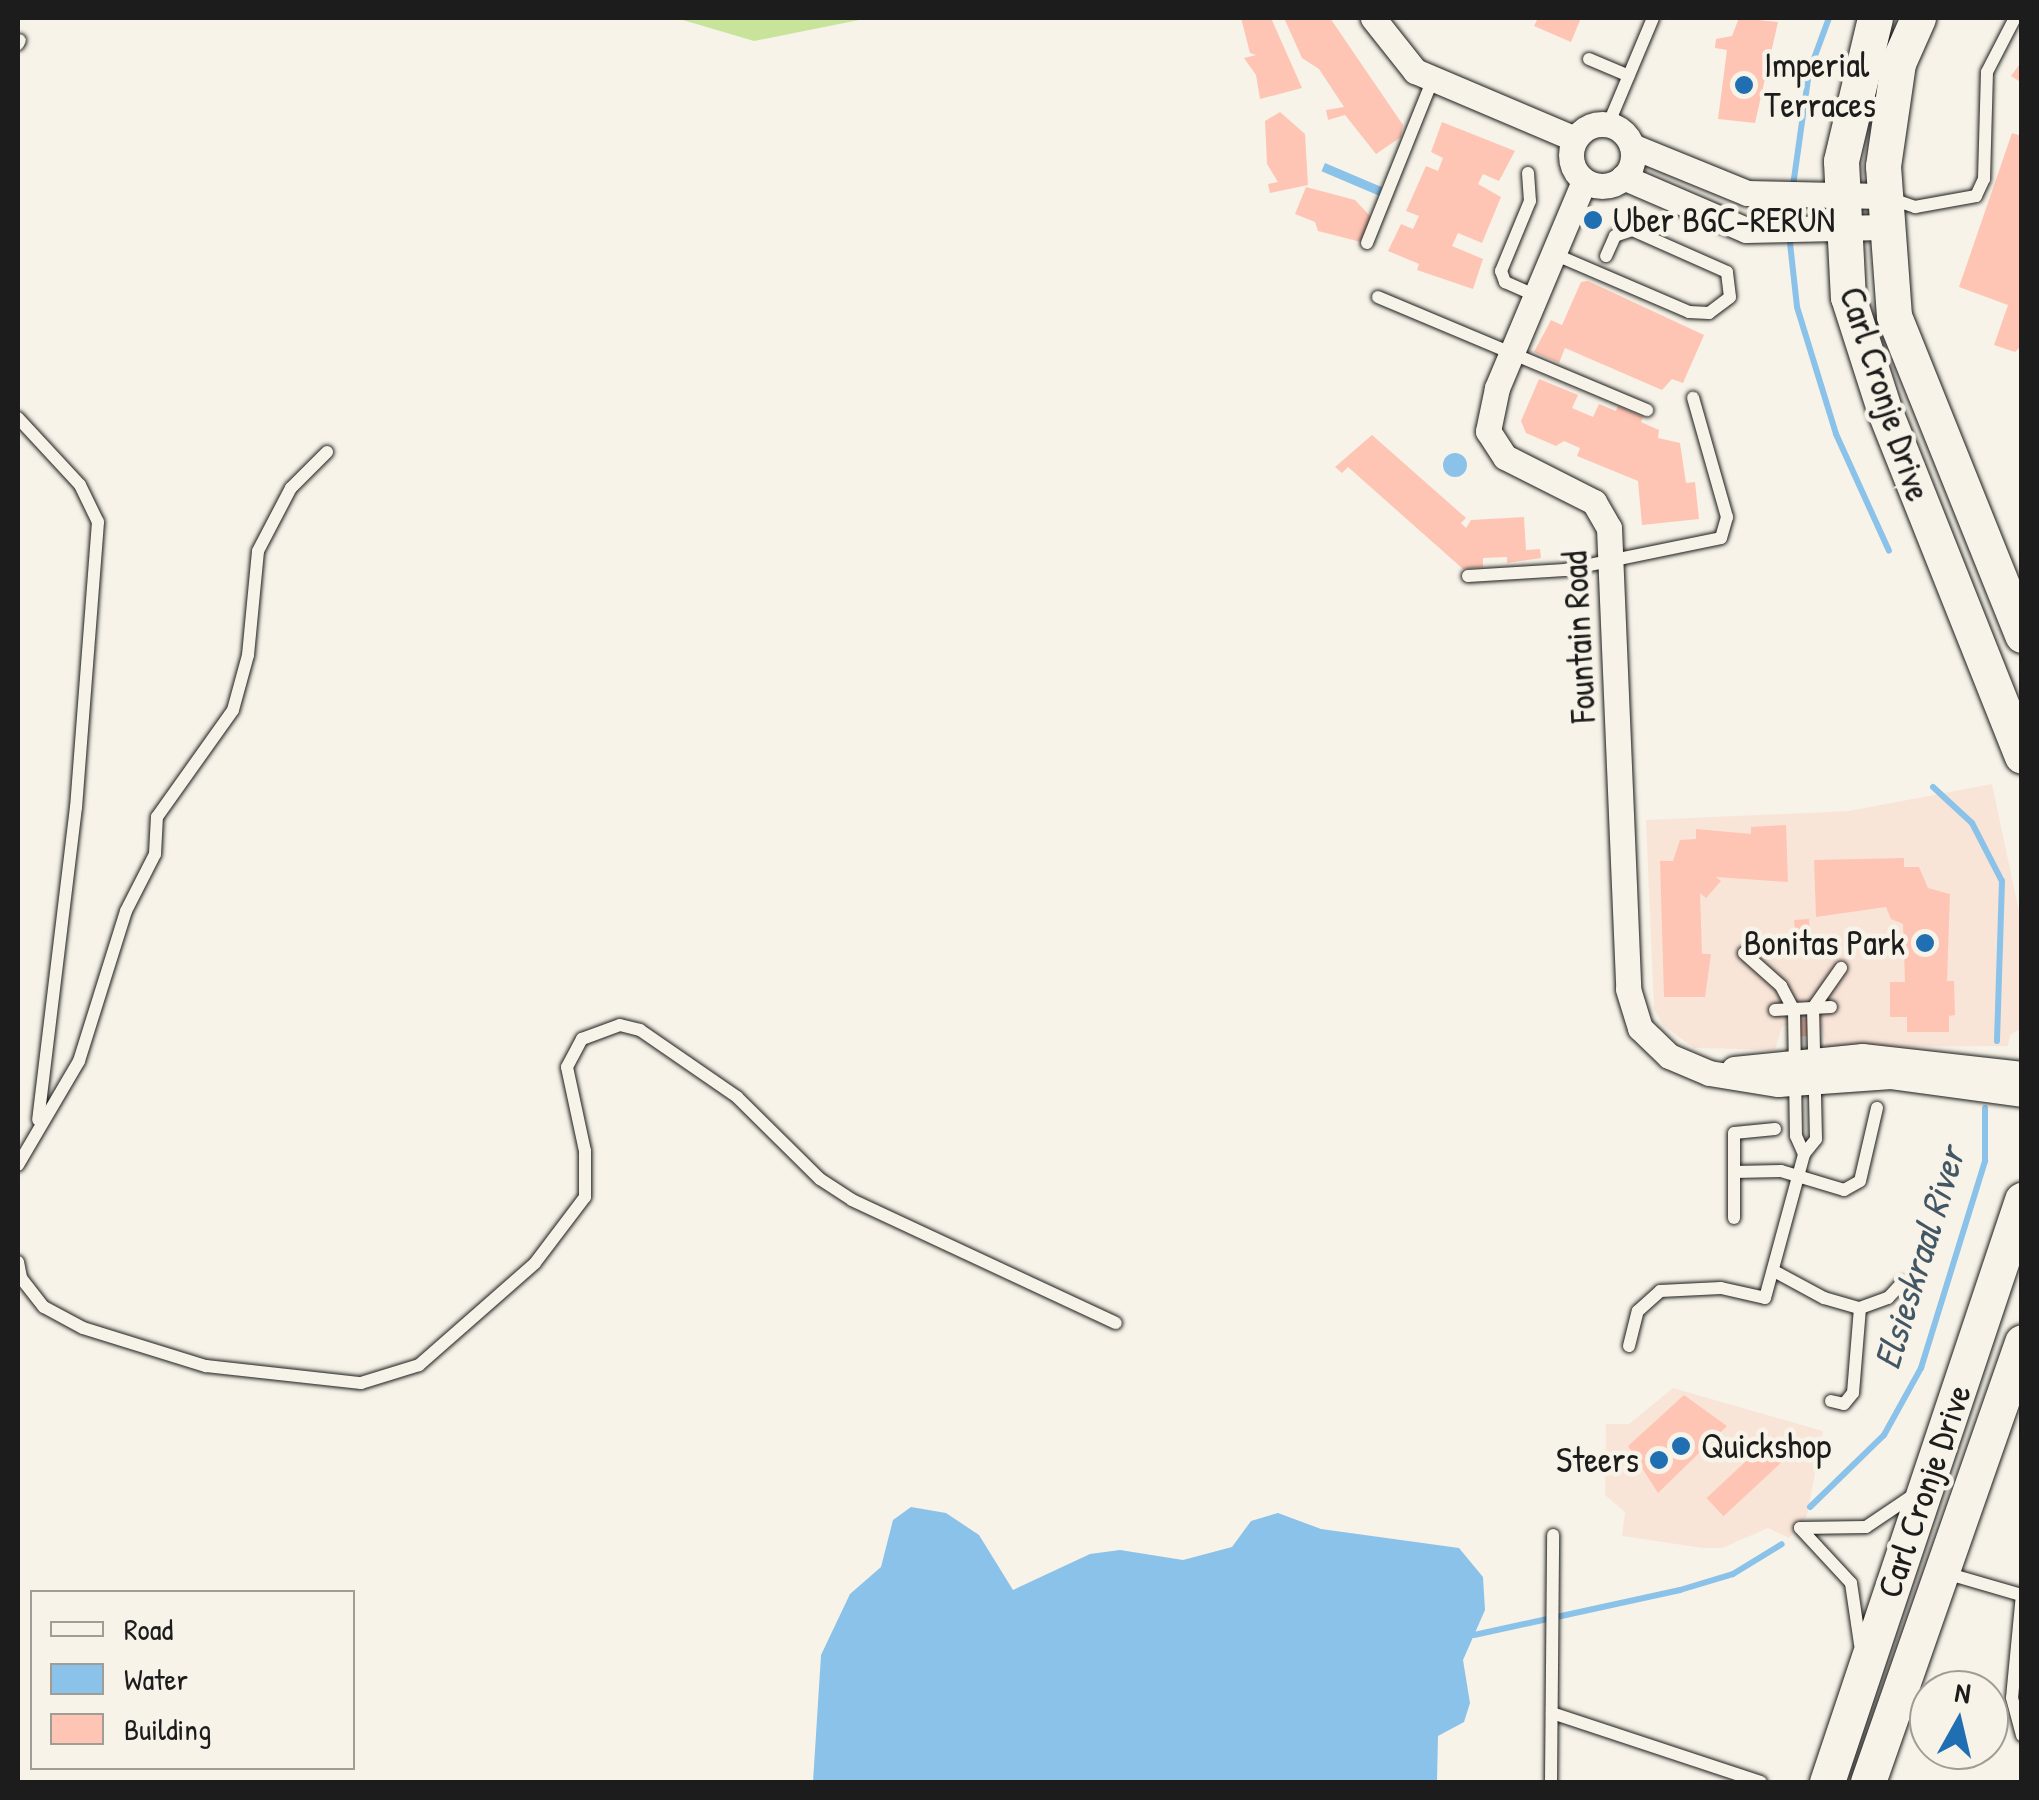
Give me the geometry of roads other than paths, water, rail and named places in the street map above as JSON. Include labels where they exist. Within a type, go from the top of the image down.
[{"type":"main road","name":"Carl Cronje Drive","points":[[1875,18],[1851,97],[1841,214],[1848,297],[1885,412],[2022,756]]},
{"type":"main road","name":"Carl Cronje Drive","points":[[1918,18],[1890,102],[1894,316],[2022,635]]},
{"type":"main road","name":"Carl Cronje Drive","points":[[1827,1782],[2022,1200]]},
{"type":"main road","name":"Carl Cronje Drive","points":[[1868,1782],[2022,1342]]},
{"type":"street","points":[[1373,18],[1401,58],[1432,81],[1575,139]]},
{"type":"street","points":[[1841,214],[1804,198],[1772,198],[1632,146],[1608,125],[1590,126],[1575,139],[1570,157],[1584,181],[1602,186],[1623,177],[1764,233],[1805,232],[1841,214],[1894,210]]},
{"type":"street","points":[[1623,177],[1632,146]]},
{"type":"street","name":"Fountain Road","points":[[1584,181],[1490,409],[1492,441],[1514,463],[1594,502],[1609,528],[1628,989],[1648,1038],[1682,1064],[1709,1072],[1805,1071],[1891,1076],[2022,1094]]},
{"type":"street","name":"Fountain Road","points":[[1805,1071],[1862,1056],[2022,1074]]},
{"type":"lane","points":[[1608,125],[1653,18]]},
{"type":"lane","points":[[1894,210],[1976,196],[1984,179],[1987,72],[2014,18]]},
{"type":"lane","points":[[1588,59],[1629,76]]},
{"type":"lane","points":[[1367,243],[1432,81]]},
{"type":"lane","points":[[1528,173],[1530,201],[1501,271],[1505,282],[1536,296]]},
{"type":"lane","points":[[1554,254],[1689,312],[1709,313],[1730,297],[1732,281],[1723,269],[1632,230],[1615,236],[1606,256]]},
{"type":"lane","points":[[1378,297],[1647,410]]},
{"type":"lane","points":[[1468,576],[1565,570],[1613,555],[1706,545],[1725,530],[1727,517],[1693,398]]},
{"type":"lane","points":[[18,418],[80,485],[98,522],[76,807],[37,1127]]},
{"type":"lane","points":[[18,1164],[79,1061],[126,912],[155,854],[156,817],[233,710],[248,655],[258,551],[291,488],[327,452]]},
{"type":"lane","points":[[1628,1346],[1638,1311],[1660,1291],[1720,1288],[1766,1298],[1804,1154],[1816,1139],[1794,1010],[1780,986],[1744,954]]},
{"type":"lane","points":[[1804,1154],[1796,1136],[1813,1008],[1841,968]]},
{"type":"lane","points":[[1775,1010],[1831,1007]]},
{"type":"lane","points":[[18,1262],[20,1278],[44,1307],[83,1328],[206,1366],[362,1382],[419,1365],[534,1263],[585,1197],[585,1151],[567,1067],[590,1032],[620,1025],[640,1030],[737,1097],[820,1180],[852,1200],[1116,1324]]},
{"type":"lane","points":[[1734,1172],[1781,1171],[1798,1180],[1853,1188],[1877,1108]]},
{"type":"lane","points":[[1734,1218],[1734,1133],[1776,1128]]},
{"type":"lane","points":[[1774,1272],[1824,1298],[1860,1308],[1888,1298],[1902,1283]]},
{"type":"lane","points":[[1831,1401],[1844,1404],[1853,1393],[1860,1308]]},
{"type":"lane","points":[[1860,1682],[1856,1595],[1835,1562],[1800,1528],[1876,1524],[1926,1482]]},
{"type":"lane","points":[[1551,1782],[1553,1535]]},
{"type":"lane","points":[[1940,1571],[2021,1595],[2012,1698],[2022,1736]]},
{"type":"lane","points":[[1552,1713],[1758,1782]]},
{"type":"water","points":[[1325,163],[1382,187],[1379,196],[1321,171]]},
{"type":"water","points":[[1455,453],[1464,456],[1464,474],[1455,477],[1446,474],[1443,465],[1446,456]]},
{"type":"water","points":[[911,1507],[946,1513],[979,1535],[1013,1590],[1090,1554],[1120,1550],[1183,1560],[1232,1547],[1251,1521],[1278,1513],[1321,1529],[1459,1548],[1483,1577],[1485,1610],[1463,1660],[1470,1703],[1464,1722],[1438,1736],[1437,1782],[813,1782],[821,1655],[850,1594],[881,1567],[893,1520]]},
{"type":"waterway","name":"Elsieskraal River","points":[[1793,186],[1809,72],[1829,18]]},
{"type":"waterway","name":"Elsieskraal River","points":[[1789,234],[1797,307],[1836,434],[1889,551]]},
{"type":"waterway","name":"Elsieskraal River","points":[[1933,787],[1972,823],[2002,881],[1997,1041]]},
{"type":"waterway","name":"Elsieskraal River","points":[[1810,1507],[1884,1435],[1921,1368],[1985,1161],[1985,1108]]},
{"type":"waterway","name":"Elsieskraal River","points":[[1474,1635],[1680,1590],[1733,1574],[1782,1544]]},
{"type":"place","name":"Imperial Terraces","points":[[1744,85]]},
{"type":"place","name":"Uber BGC-RERUN","points":[[1593,220]]},
{"type":"place","name":"Bonitas Park","points":[[1925,943]]},
{"type":"place","name":"Quickshop","points":[[1681,1446]]},
{"type":"place","name":"Steers","points":[[1659,1460]]}]
